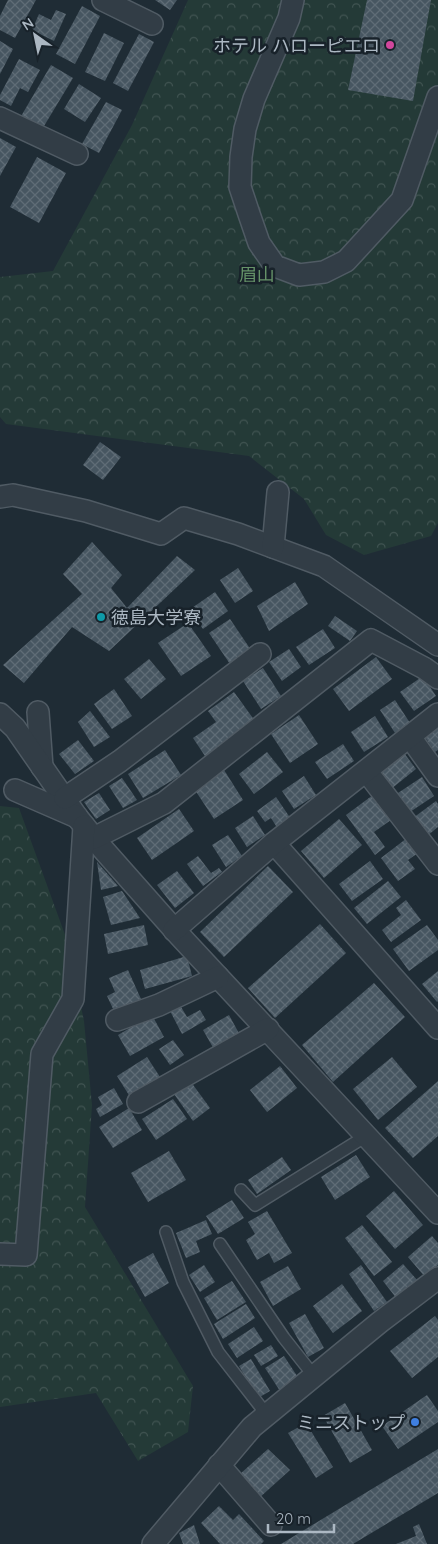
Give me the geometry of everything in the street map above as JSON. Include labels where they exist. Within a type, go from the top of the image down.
[{"type":"street","points":[[103,0],[152,24]]},
{"type":"street","points":[[293,0],[289,18],[252,106],[245,129],[241,157],[240,186],[248,214],[259,243],[275,266],[299,275],[324,272],[346,261],[402,200],[438,97]]},
{"type":"street","points":[[0,118],[77,154]]},
{"type":"street","points":[[273,547],[278,492]]},
{"type":"street","points":[[0,497],[13,495],[68,507],[162,534],[184,518],[273,547],[324,566],[438,645]]},
{"type":"street","points":[[15,790],[85,827],[164,803],[371,640],[424,668],[438,678]]},
{"type":"street","points":[[65,798],[120,761],[260,654]]},
{"type":"street","points":[[38,712],[42,768]]},
{"type":"street","points":[[0,714],[15,728],[85,827],[174,930],[438,1213]]},
{"type":"street","points":[[174,930],[274,843],[367,772],[438,714]]},
{"type":"street","points":[[410,737],[438,776]]},
{"type":"street","points":[[367,772],[438,864]]},
{"type":"street","points":[[0,1254],[26,1255],[42,1054],[73,999],[85,827]]},
{"type":"street","points":[[274,843],[438,1028]]},
{"type":"street","points":[[117,1020],[159,1005],[218,977]]},
{"type":"street","points":[[138,1102],[268,1029]]},
{"type":"street","points":[[153,1544],[252,1427],[438,1278]]},
{"type":"street","points":[[219,1465],[271,1525]]},
{"type":"lane","points":[[241,1190],[255,1206],[366,1136]]},
{"type":"lane","points":[[166,1232],[183,1282],[218,1352],[267,1415]]},
{"type":"lane","points":[[220,1244],[284,1338],[314,1376]]},
{"type":"green space","name":"眉山","points":[[188,0],[438,0],[438,523],[431,536],[364,555],[326,535],[304,499],[249,456],[6,424],[0,417],[0,277],[53,271],[132,125]]},
{"type":"green space","points":[[0,806],[19,808],[68,943],[84,1021],[92,1105],[85,1207],[193,1386],[188,1432],[138,1461],[96,1393],[0,1407]]},
{"type":"building","points":[[8,0],[36,0],[15,38],[0,30],[0,16]]},
{"type":"building","points":[[155,0],[177,0],[170,10]]},
{"type":"building","name":"ホテル ハローピエロ","points":[[367,0],[431,0],[413,101],[348,90]]},
{"type":"building","points":[[82,6],[100,16],[75,64],[56,54]]},
{"type":"building","points":[[56,10],[66,14],[54,41],[32,30],[39,14],[51,20]]},
{"type":"building","points":[[104,33],[124,43],[105,81],[85,72]]},
{"type":"building","points":[[139,34],[154,42],[128,91],[113,83]]},
{"type":"building","points":[[0,41],[13,49],[0,74]]},
{"type":"building","points":[[19,59],[40,70],[28,92],[20,88],[11,106],[0,100],[0,95]]},
{"type":"building","points":[[51,65],[73,78],[41,131],[20,118]]},
{"type":"building","points":[[79,84],[101,98],[85,122],[64,109]]},
{"type":"building","points":[[106,102],[122,110],[99,153],[82,144]]},
{"type":"building","points":[[0,138],[16,147],[0,176]]},
{"type":"building","points":[[37,157],[66,173],[39,223],[10,207]]},
{"type":"building","points":[[100,442],[121,457],[103,480],[83,465]]},
{"type":"building","name":"徳島大学寮","points":[[92,542],[122,575],[111,588],[127,608],[177,556],[195,570],[109,651],[72,627],[24,683],[3,665],[82,594],[63,574]]},
{"type":"building","points":[[238,568],[253,591],[235,603],[220,580]]},
{"type":"building","points":[[295,582],[308,604],[269,631],[257,606]]},
{"type":"building","points":[[215,592],[228,611],[203,629],[189,610]]},
{"type":"building","points":[[335,616],[357,631],[350,641],[328,626]]},
{"type":"building","points":[[230,619],[251,650],[230,664],[209,633]]},
{"type":"building","points":[[188,623],[211,656],[181,676],[158,643]]},
{"type":"building","points":[[323,629],[335,648],[309,665],[296,647]]},
{"type":"building","points":[[289,649],[301,667],[282,681],[269,662]]},
{"type":"building","points":[[376,657],[392,679],[349,711],[333,689]]},
{"type":"building","points":[[149,659],[166,679],[141,699],[124,679]]},
{"type":"building","points":[[263,668],[281,696],[261,709],[243,681]]},
{"type":"building","points":[[423,676],[436,696],[414,711],[400,692]]},
{"type":"building","points":[[114,689],[132,716],[112,729],[94,704]]},
{"type":"building","points":[[234,692],[255,721],[205,756],[193,738],[216,722],[208,711]]},
{"type":"building","points":[[395,700],[410,723],[395,733],[380,710]]},
{"type":"building","points":[[90,711],[110,737],[94,747],[78,722]]},
{"type":"building","points":[[299,715],[318,744],[290,763],[271,734]]},
{"type":"building","points":[[375,716],[388,737],[364,752],[351,732]]},
{"type":"building","points":[[438,724],[438,750],[435,752],[423,734]]},
{"type":"building","points":[[78,740],[94,761],[75,774],[59,754]]},
{"type":"building","points":[[343,744],[354,761],[327,779],[315,762]]},
{"type":"building","points":[[165,750],[181,775],[143,798],[128,774]]},
{"type":"building","points":[[267,752],[283,772],[254,794],[239,774]]},
{"type":"building","points":[[404,753],[416,769],[391,789],[379,774]]},
{"type":"building","points":[[224,770],[243,800],[214,819],[195,790]]},
{"type":"building","points":[[304,776],[316,795],[294,809],[282,791]]},
{"type":"building","points":[[422,777],[434,796],[407,814],[395,795]]},
{"type":"building","points":[[122,778],[137,800],[123,808],[109,786]]},
{"type":"building","points":[[99,793],[110,810],[96,819],[84,802]]},
{"type":"building","points":[[373,795],[391,820],[374,832],[385,847],[375,855],[346,815]]},
{"type":"building","points":[[276,797],[291,819],[278,829],[271,818],[265,822],[257,811]]},
{"type":"building","points":[[436,801],[438,804],[438,827],[427,836],[413,818]]},
{"type":"building","points":[[179,809],[194,831],[152,860],[137,838]]},
{"type":"building","points":[[253,816],[265,835],[247,847],[235,828]]},
{"type":"building","points":[[339,819],[362,845],[324,878],[301,851]]},
{"type":"building","points":[[228,835],[242,856],[226,867],[212,845]]},
{"type":"building","points":[[407,838],[418,853],[408,860],[415,869],[398,881],[381,858]]},
{"type":"building","points":[[198,856],[211,873],[219,868],[222,872],[203,886],[187,864]]},
{"type":"building","points":[[370,861],[383,879],[352,901],[339,884]]},
{"type":"building","points":[[97,862],[118,886],[101,890]]},
{"type":"building","points":[[268,866],[293,892],[224,957],[200,932]]},
{"type":"building","points":[[177,871],[194,893],[175,908],[157,885]]},
{"type":"building","points":[[388,881],[401,897],[367,924],[354,908]]},
{"type":"building","points":[[122,891],[140,918],[111,925],[103,897]]},
{"type":"building","points":[[406,900],[421,920],[391,942],[382,930],[401,915],[396,908]]},
{"type":"building","points":[[320,924],[346,953],[275,1018],[248,988]]},
{"type":"building","points":[[144,925],[148,945],[108,954],[104,934]]},
{"type":"building","points":[[427,925],[438,940],[438,950],[409,971],[393,949]]},
{"type":"building","points":[[187,956],[192,976],[145,989],[140,970]]},
{"type":"building","points":[[128,970],[141,999],[114,1011],[107,996],[115,992],[109,978]]},
{"type":"building","points":[[438,971],[438,1001],[437,1002],[422,984]]},
{"type":"building","points":[[374,983],[405,1017],[333,1082],[302,1045]]},
{"type":"building","points":[[180,1005],[187,1017],[200,1010],[206,1020],[182,1034],[170,1011]]},
{"type":"building","points":[[152,1015],[164,1037],[130,1056],[118,1035]]},
{"type":"building","points":[[229,1015],[241,1037],[215,1051],[203,1030]]},
{"type":"building","points":[[173,1040],[184,1055],[170,1065],[159,1049]]},
{"type":"building","points":[[147,1057],[162,1080],[132,1100],[117,1076]]},
{"type":"building","points":[[392,1057],[417,1087],[378,1120],[353,1089]]},
{"type":"building","points":[[280,1066],[297,1088],[267,1112],[250,1090]]},
{"type":"building","points":[[438,1081],[438,1136],[413,1158],[385,1128]]},
{"type":"building","points":[[191,1082],[210,1108],[193,1121],[174,1094]]},
{"type":"building","points":[[114,1088],[123,1104],[100,1117],[96,1109],[102,1105],[98,1097]]},
{"type":"building","points":[[173,1099],[187,1119],[156,1140],[142,1119]]},
{"type":"building","points":[[129,1108],[142,1130],[113,1148],[99,1127]]},
{"type":"building","points":[[169,1151],[186,1180],[148,1202],[131,1173]]},
{"type":"building","points":[[356,1155],[370,1177],[335,1200],[321,1177]]},
{"type":"building","points":[[282,1157],[291,1170],[257,1194],[248,1180]]},
{"type":"building","points":[[394,1191],[423,1225],[395,1249],[366,1216]]},
{"type":"building","points":[[232,1200],[244,1218],[218,1234],[206,1216]]},
{"type":"building","points":[[267,1211],[292,1253],[274,1263],[269,1253],[257,1260],[246,1240],[255,1234],[248,1222]]},
{"type":"building","points":[[206,1220],[212,1234],[196,1241],[200,1252],[186,1258],[176,1233]]},
{"type":"building","points":[[362,1225],[392,1262],[374,1276],[345,1238]]},
{"type":"building","points":[[432,1236],[438,1243],[438,1265],[425,1277],[408,1257]]},
{"type":"building","points":[[153,1253],[169,1283],[145,1297],[128,1267]]},
{"type":"building","points":[[403,1264],[418,1281],[397,1299],[383,1281]]},
{"type":"building","points":[[204,1265],[215,1282],[200,1292],[189,1275]]},
{"type":"building","points":[[361,1265],[387,1302],[374,1311],[349,1274]]},
{"type":"building","points":[[288,1266],[301,1289],[273,1306],[260,1282]]},
{"type":"building","points":[[232,1281],[246,1302],[217,1320],[204,1298]]},
{"type":"building","points":[[342,1284],[362,1311],[333,1333],[313,1306]]},
{"type":"building","points":[[246,1304],[255,1318],[223,1339],[214,1324]]},
{"type":"building","points":[[305,1314],[324,1348],[308,1357],[289,1323]]},
{"type":"building","points":[[435,1316],[438,1320],[438,1357],[412,1378],[390,1351]]},
{"type":"building","points":[[254,1327],[263,1341],[237,1358],[228,1344]]},
{"type":"building","points":[[271,1345],[278,1356],[261,1366],[254,1355]]},
{"type":"building","points":[[284,1356],[301,1382],[282,1394],[265,1368]]},
{"type":"building","points":[[251,1359],[270,1391],[258,1398],[239,1366]]},
{"type":"building","points":[[427,1395],[438,1411],[438,1422],[398,1449],[382,1426]]},
{"type":"building","points":[[345,1403],[372,1450],[350,1463],[323,1416]]},
{"type":"building","points":[[306,1423],[333,1467],[316,1478],[288,1433]]},
{"type":"building","points":[[268,1449],[290,1470],[258,1499],[240,1474]]},
{"type":"building","points":[[438,1449],[438,1493],[353,1544],[281,1544]]},
{"type":"building","points":[[219,1506],[233,1520],[239,1514],[264,1541],[261,1544],[220,1544],[201,1523]]},
{"type":"building","points":[[419,1524],[427,1544],[396,1544],[416,1536],[413,1527]]},
{"type":"building","points":[[194,1525],[200,1544],[183,1544],[179,1533]]},
{"type":"place","name":"ホテル ハローピエロ","points":[[390,45]]},
{"type":"place","name":"徳島大学寮","points":[[101,617]]},
{"type":"place","name":"ミニストップ","points":[[415,1422]]}]
